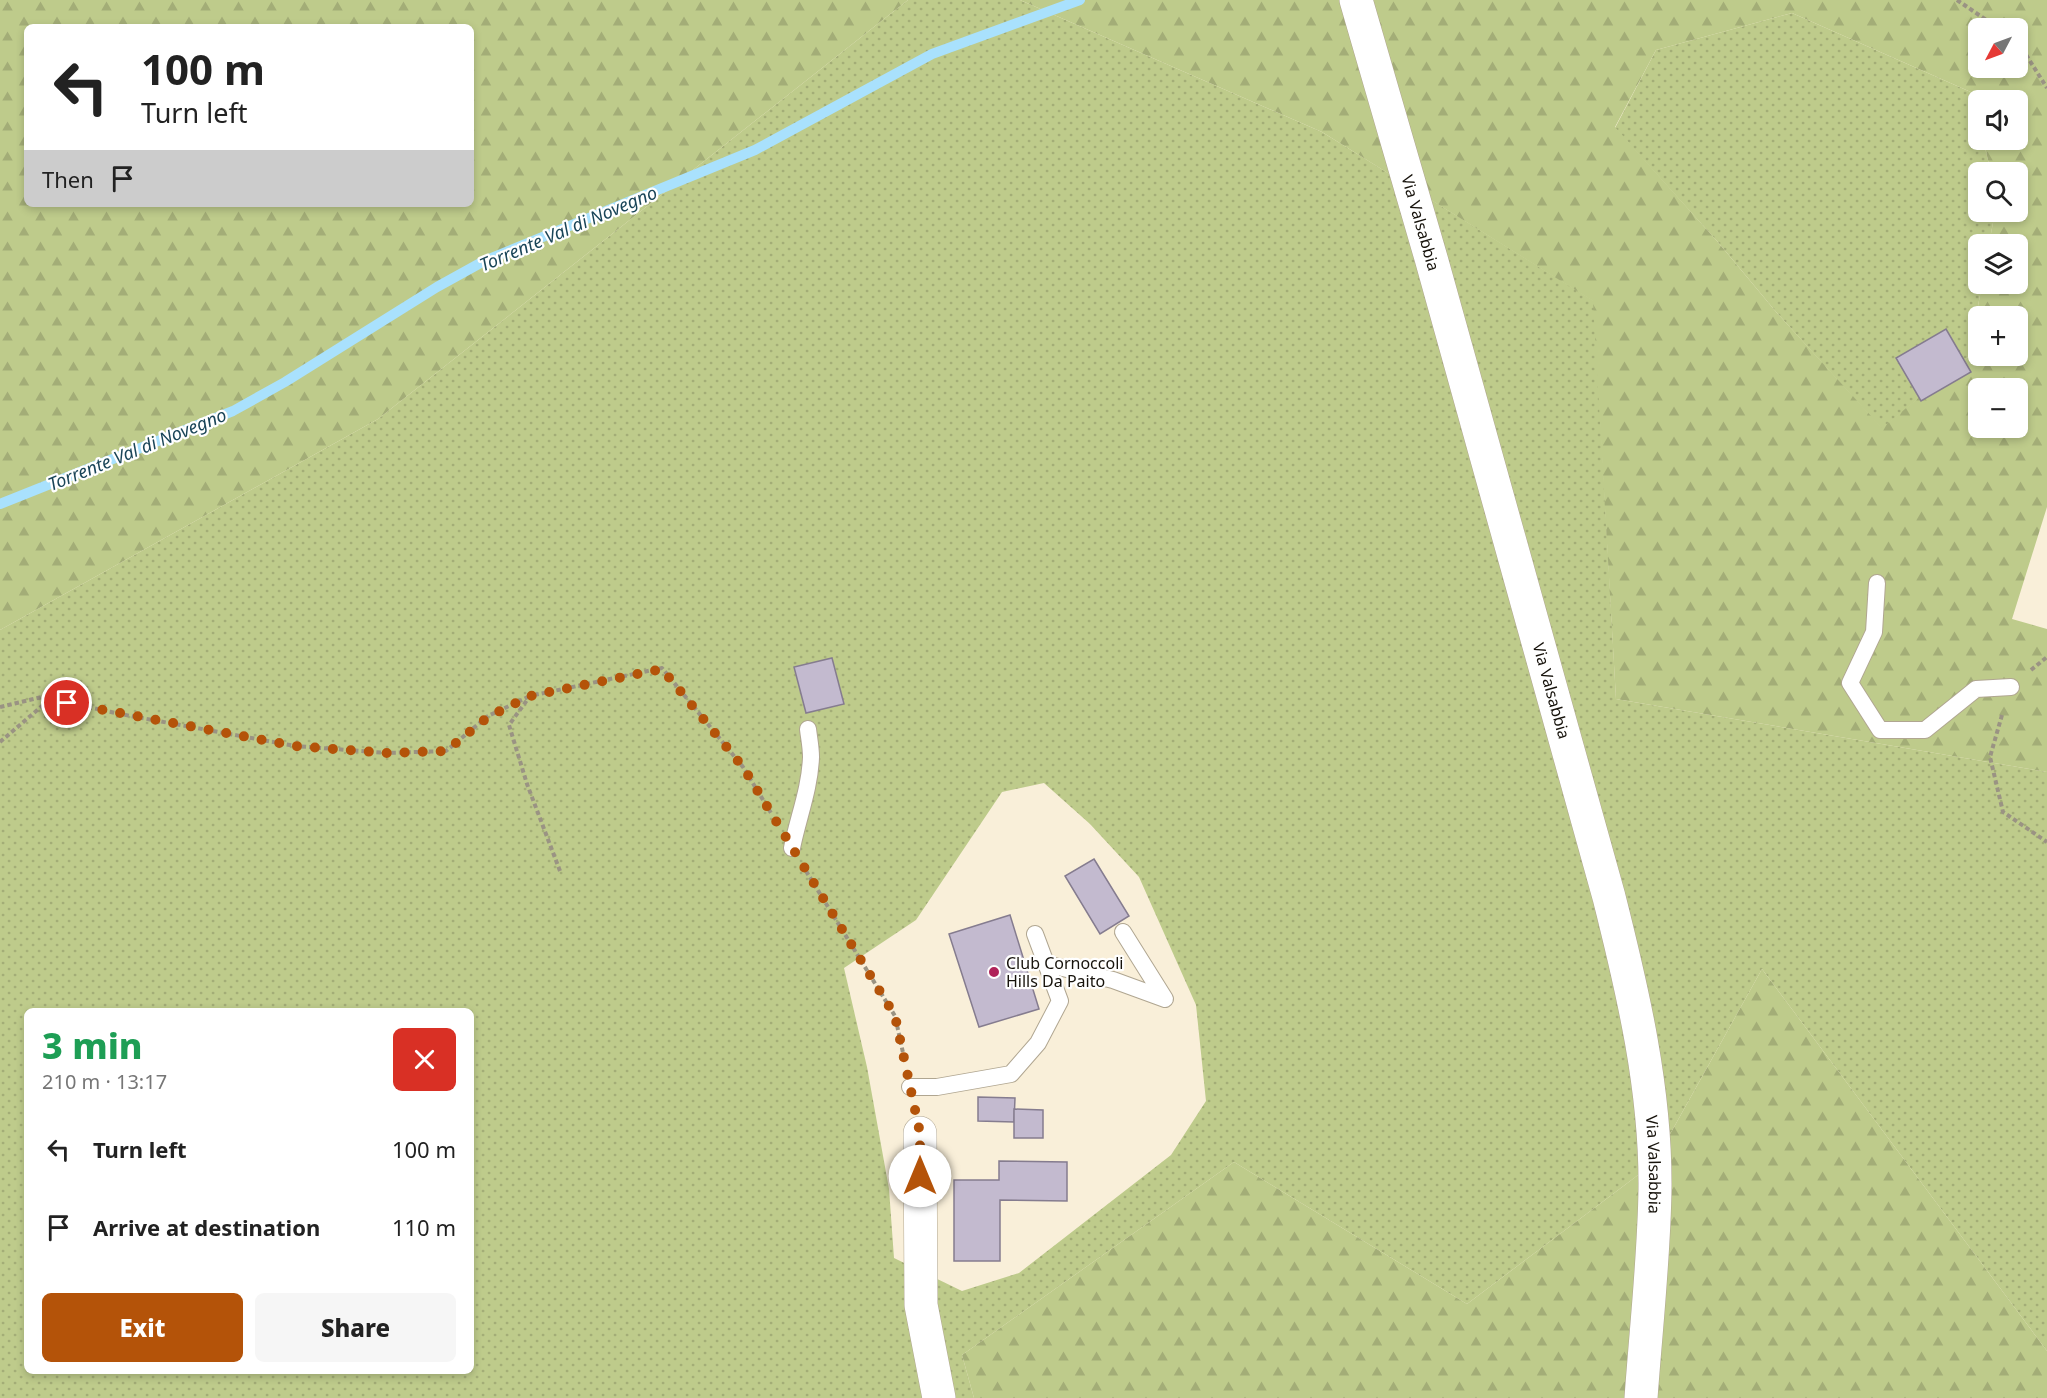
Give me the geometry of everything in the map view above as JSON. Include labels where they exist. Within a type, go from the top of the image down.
[{"type":"main road","name":"Via Valsabbia","points":[[1356,0],[1431,258],[1600,862],[1633,989],[1650,1100],[1655,1187],[1641,1398]]},
{"type":"main road","points":[[920,1133],[921,1305],[939,1398]]},
{"type":"lane","points":[[1877,583],[1874,632],[1850,683],[1880,730],[1925,730],[1976,688],[2011,687]]},
{"type":"lane","points":[[792,848],[808,782],[811,754],[808,729]]},
{"type":"lane","points":[[1046,963],[1113,980],[1165,999],[1123,932]]},
{"type":"lane","points":[[910,1087],[936,1087],[1011,1074],[1038,1043],[1060,1002],[1035,934]]},
{"type":"path","points":[[1957,0],[1983,18]]},
{"type":"path","points":[[2028,58],[2047,88]]},
{"type":"path","points":[[2047,657],[2011,687],[1990,757],[2003,812],[2047,842]]},
{"type":"path","points":[[0,707],[42,697],[295,746],[387,753],[446,751],[488,717],[530,696],[662,669],[743,767],[895,1016],[910,1087]]},
{"type":"path","points":[[530,696],[509,725],[527,784],[560,872]]},
{"type":"path","points":[[0,742],[49,699]]},
{"type":"green space","points":[[0,0],[908,0],[378,419],[0,630]]},
{"type":"green space","points":[[908,0],[1020,0],[1322,132],[1594,301],[1616,699],[2047,772],[2047,1351],[1762,969],[1654,1163],[1467,1304],[1234,1162],[962,1355],[974,1398],[0,1398],[0,630],[378,419]],"holes":[[[1044,783],[1090,824],[1139,877],[1196,1005],[1206,1101],[1171,1155],[1019,1273],[962,1291],[894,1258],[889,1189],[867,1067],[844,968],[916,920],[1002,792]]]},
{"type":"green space","points":[[1020,0],[2047,0],[2047,507],[2012,619],[2047,629],[2047,772],[1616,699],[1593,301],[1322,132]],"holes":[[[1792,13],[1968,91],[2028,90],[2028,150],[1986,150],[1988,162],[2028,162],[2028,222],[1993,222],[1991,234],[2028,234],[2028,294],[1980,294],[1978,306],[2028,306],[2028,366],[1968,366],[1968,357],[1882,428],[1777,313],[1717,241],[1615,127],[1656,50]]]},
{"type":"green space","points":[[1792,13],[1968,91],[1968,150],[1986,150],[1988,162],[1968,162],[1968,222],[1993,222],[1991,234],[1968,234],[1968,294],[1980,294],[1978,306],[1968,306],[1968,357],[1882,429],[1615,128],[1656,50]]},
{"type":"green space","points":[[1762,969],[2047,1351],[2047,1398],[974,1398],[962,1355],[1234,1162],[1467,1304],[1654,1163]]},
{"type":"building","points":[[1946,329],[1971,372],[1921,401],[1896,358]]},
{"type":"building","points":[[832,658],[844,704],[806,713],[794,667]]},
{"type":"building","points":[[1094,859],[1129,916],[1100,934],[1065,876]]},
{"type":"building","points":[[1010,915],[1039,1009],[979,1027],[949,934]]},
{"type":"building","points":[[978,1097],[1015,1098],[1014,1122],[978,1121]]},
{"type":"building","points":[[1014,1109],[1043,1110],[1043,1138],[1014,1138]]},
{"type":"building","points":[[999,1161],[1067,1162],[1067,1201],[1000,1200],[1000,1261],[954,1261],[954,1180],[999,1180]]},
{"type":"waterway","name":"Torrente Val di Novegno","points":[[0,504],[233,411],[484,261],[755,150],[932,54],[1080,0]]},
{"type":"place","name":"Club Cornoccoli Hills Da Paito","points":[[994,972]]},
{"type":"route","points":[[67,703],[295,746],[387,753],[446,751],[488,717],[530,696],[662,669],[743,767],[895,1016],[920,1133],[920,1176]]}]
